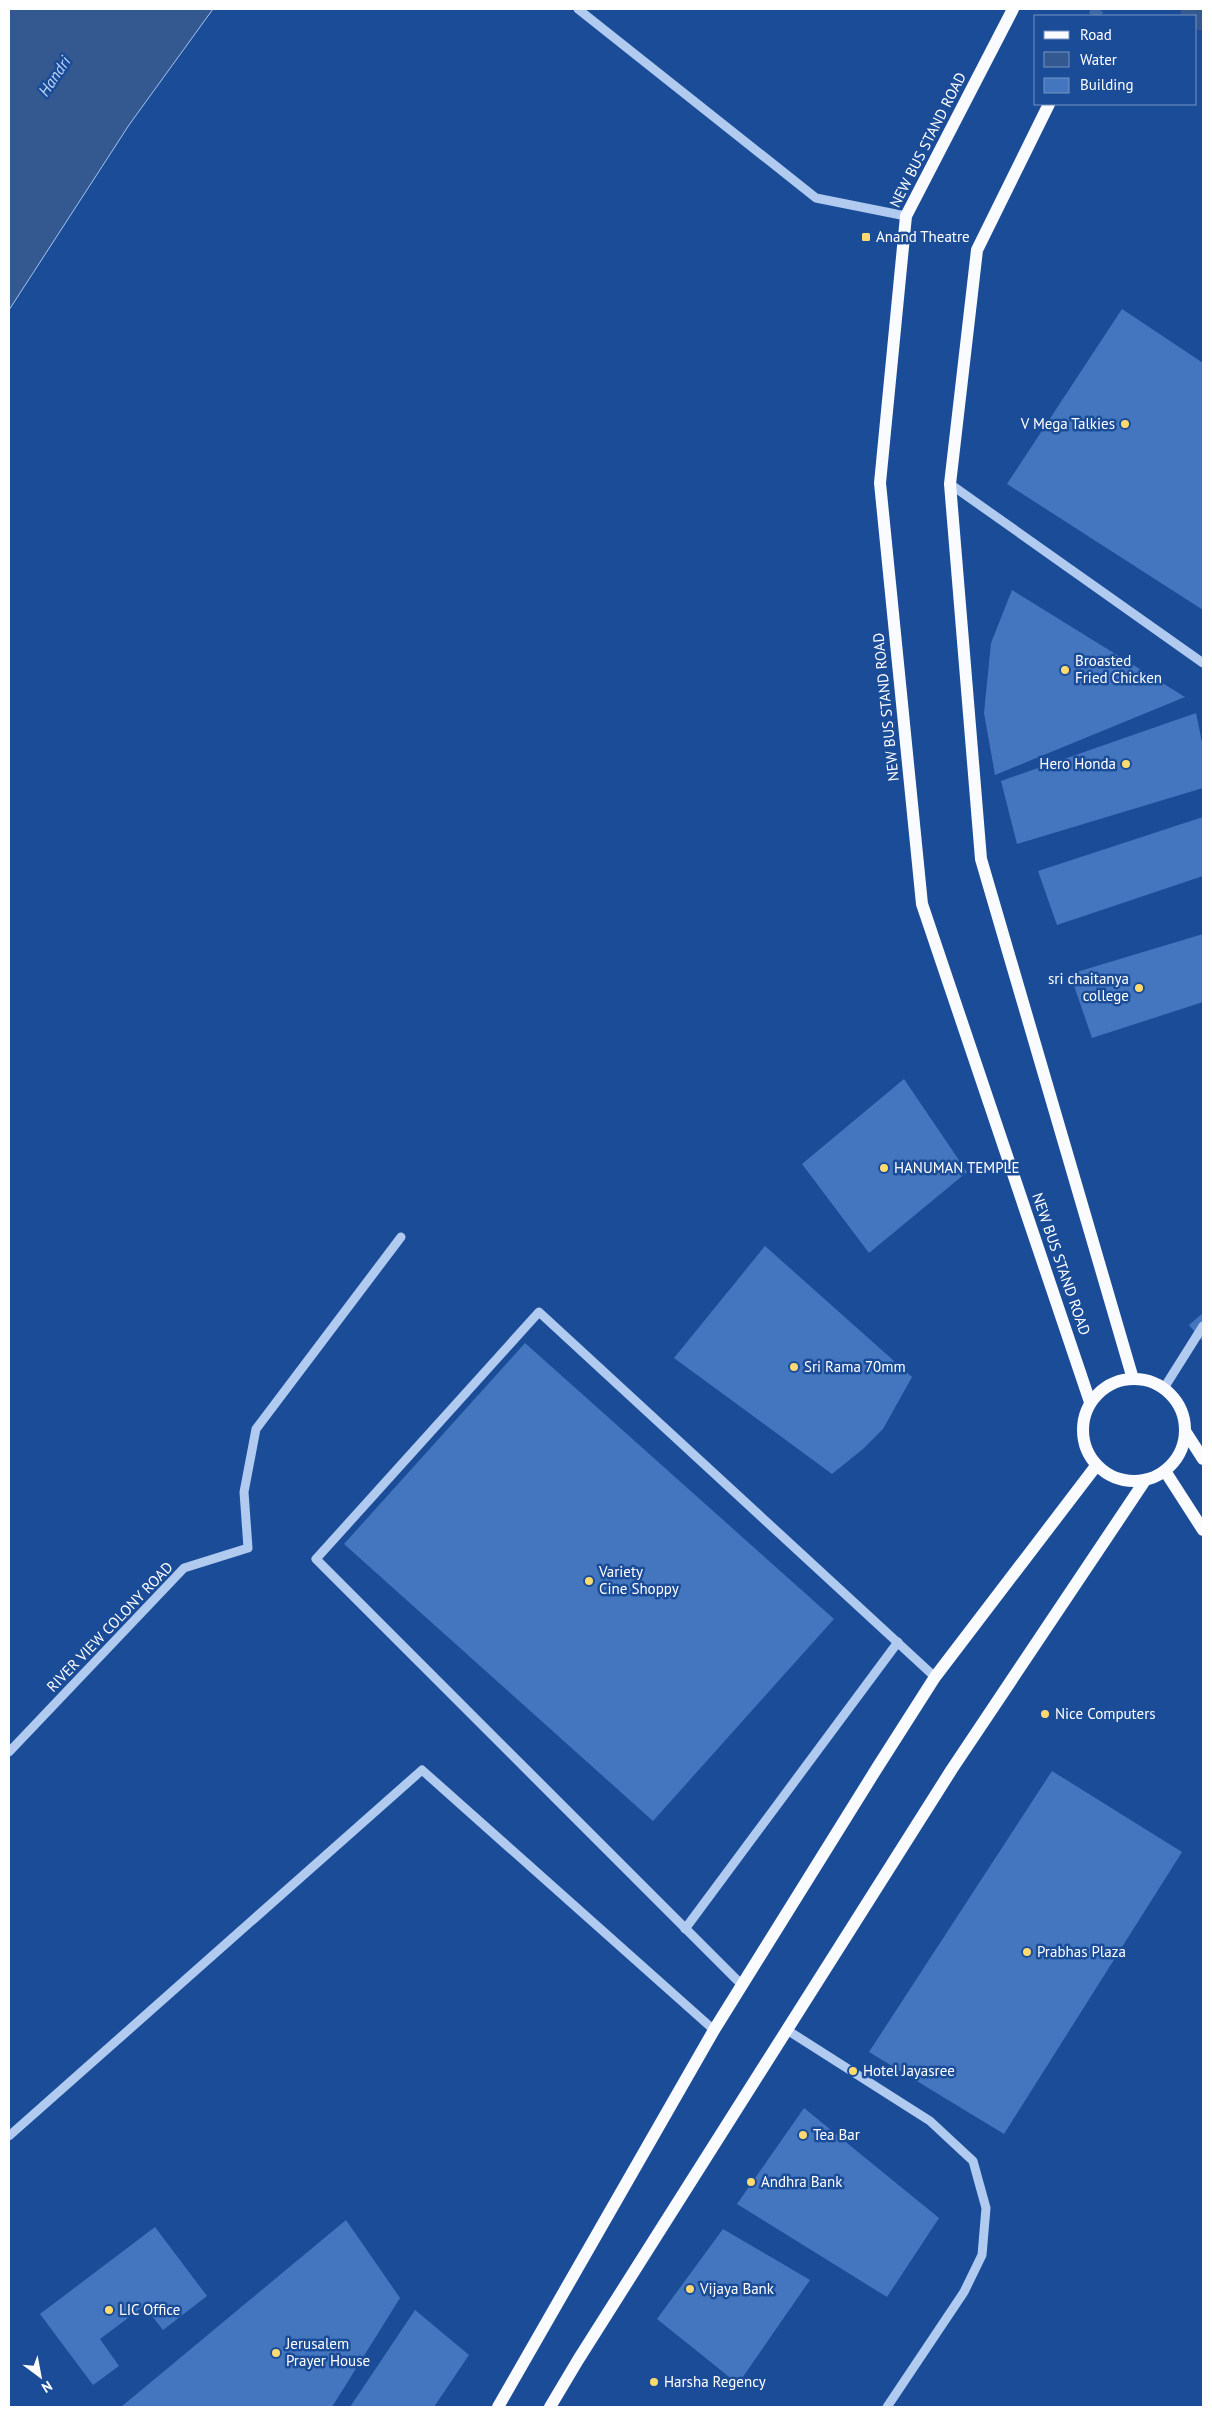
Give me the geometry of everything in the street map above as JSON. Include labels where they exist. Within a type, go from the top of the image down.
[{"type":"main road","name":"NEW BUS STAND ROAD","points":[[1013,9],[906,216],[880,483],[922,904],[1090,1402]]},
{"type":"main road","points":[[1049,105],[977,250],[950,484],[980,859],[1133,1378]]},
{"type":"main road","points":[[1133,1378],[1149,1381],[1164,1388],[1176,1400],[1183,1415],[1185,1431],[1182,1448],[1174,1463],[1165,1471],[1144,1482],[1127,1482],[1110,1477],[1096,1466],[1086,1452],[1082,1436],[1083,1418],[1090,1402],[1102,1390],[1116,1381],[1133,1378]]},
{"type":"main road","points":[[1185,1431],[1203,1459]]},
{"type":"main road","points":[[498,2407],[714,2030],[935,1677],[1096,1466]]},
{"type":"main road","points":[[1165,1471],[1203,1530]]},
{"type":"main road","points":[[550,2407],[583,2351],[952,1769],[1144,1482]]},
{"type":"street","points":[[578,9],[816,198],[906,216]]},
{"type":"street","points":[[950,484],[1203,662]]},
{"type":"street","name":"RIVER VIEW COLONY ROAD","points":[[9,1752],[184,1568],[248,1548],[244,1492],[256,1429],[401,1237]]},
{"type":"street","points":[[742,1985],[316,1560],[539,1312],[935,1677]]},
{"type":"street","points":[[1164,1388],[1203,1326]]},
{"type":"street","points":[[686,1928],[898,1642]]},
{"type":"street","points":[[9,2136],[422,1770],[714,2030]]},
{"type":"street","points":[[786,2030],[930,2121],[972,2161],[986,2208],[982,2255],[964,2292],[887,2407]]},
{"type":"water","name":"Handri","points":[[9,9],[213,9],[129,125],[9,310]]},
{"type":"building","name":"V Mega Talkies","points":[[1122,309],[1203,363],[1203,610],[1007,484]]},
{"type":"building","name":"Broasted Fried Chicken","points":[[1012,590],[1185,697],[995,775],[984,713],[991,643]]},
{"type":"building","name":"Hero Honda","points":[[1196,713],[1203,747],[1203,788],[1017,844],[1001,781]]},
{"type":"building","points":[[1203,817],[1203,876],[1057,925],[1038,871]]},
{"type":"building","name":"sri chaitanya college","points":[[1203,934],[1203,1002],[1092,1038],[1070,974]]},
{"type":"building","name":"HANUMAN TEMPLE","points":[[904,1079],[967,1172],[869,1253],[802,1164]]},
{"type":"building","name":"Sri Rama 70mm","points":[[765,1246],[912,1377],[883,1429],[863,1449],[832,1474],[674,1358]]},
{"type":"building","points":[[1203,1313],[1203,1342],[1189,1325]]},
{"type":"building","name":"Variety Cine Shoppy","points":[[525,1343],[834,1619],[653,1821],[344,1544]]},
{"type":"building","name":"Prabhas Plaza","points":[[1052,1771],[1182,1852],[1004,2134],[869,2052]]},
{"type":"building","points":[[804,2108],[939,2218],[887,2297],[737,2204]]},
{"type":"building","name":"Jerusalem Prayer House","points":[[346,2220],[400,2298],[332,2407],[121,2407]]},
{"type":"building","points":[[155,2227],[207,2296],[163,2330],[144,2306],[100,2339],[119,2366],[93,2385],[40,2314]]},
{"type":"building","points":[[723,2229],[810,2280],[738,2384],[657,2319]]},
{"type":"building","points":[[415,2310],[469,2355],[434,2407],[350,2407]]},
{"type":"tunnel","points":[[1095,15],[1098,9]]},
{"type":"place","name":"Anand Theatre","points":[[866,237]]},
{"type":"place","name":"V Mega Talkies","points":[[1125,424]]},
{"type":"place","name":"Broasted Fried Chicken","points":[[1065,670]]},
{"type":"place","name":"Hero Honda","points":[[1126,764]]},
{"type":"place","name":"sri chaitanya college","points":[[1139,988]]},
{"type":"place","name":"HANUMAN TEMPLE","points":[[884,1168]]},
{"type":"place","name":"Sri Rama 70mm","points":[[794,1367]]},
{"type":"place","name":"Variety Cine Shoppy","points":[[589,1581]]},
{"type":"place","name":"Nice Computers","points":[[1045,1714]]},
{"type":"place","name":"Prabhas Plaza","points":[[1027,1952]]},
{"type":"place","name":"Hotel Jayasree","points":[[853,2071]]},
{"type":"place","name":"Tea Bar","points":[[803,2135]]},
{"type":"place","name":"Andhra Bank","points":[[751,2182]]},
{"type":"place","name":"Vijaya Bank","points":[[690,2289]]},
{"type":"place","name":"LIC Office","points":[[109,2310]]},
{"type":"place","name":"Jerusalem Prayer House","points":[[276,2353]]},
{"type":"place","name":"Harsha Regency","points":[[654,2382]]}]
